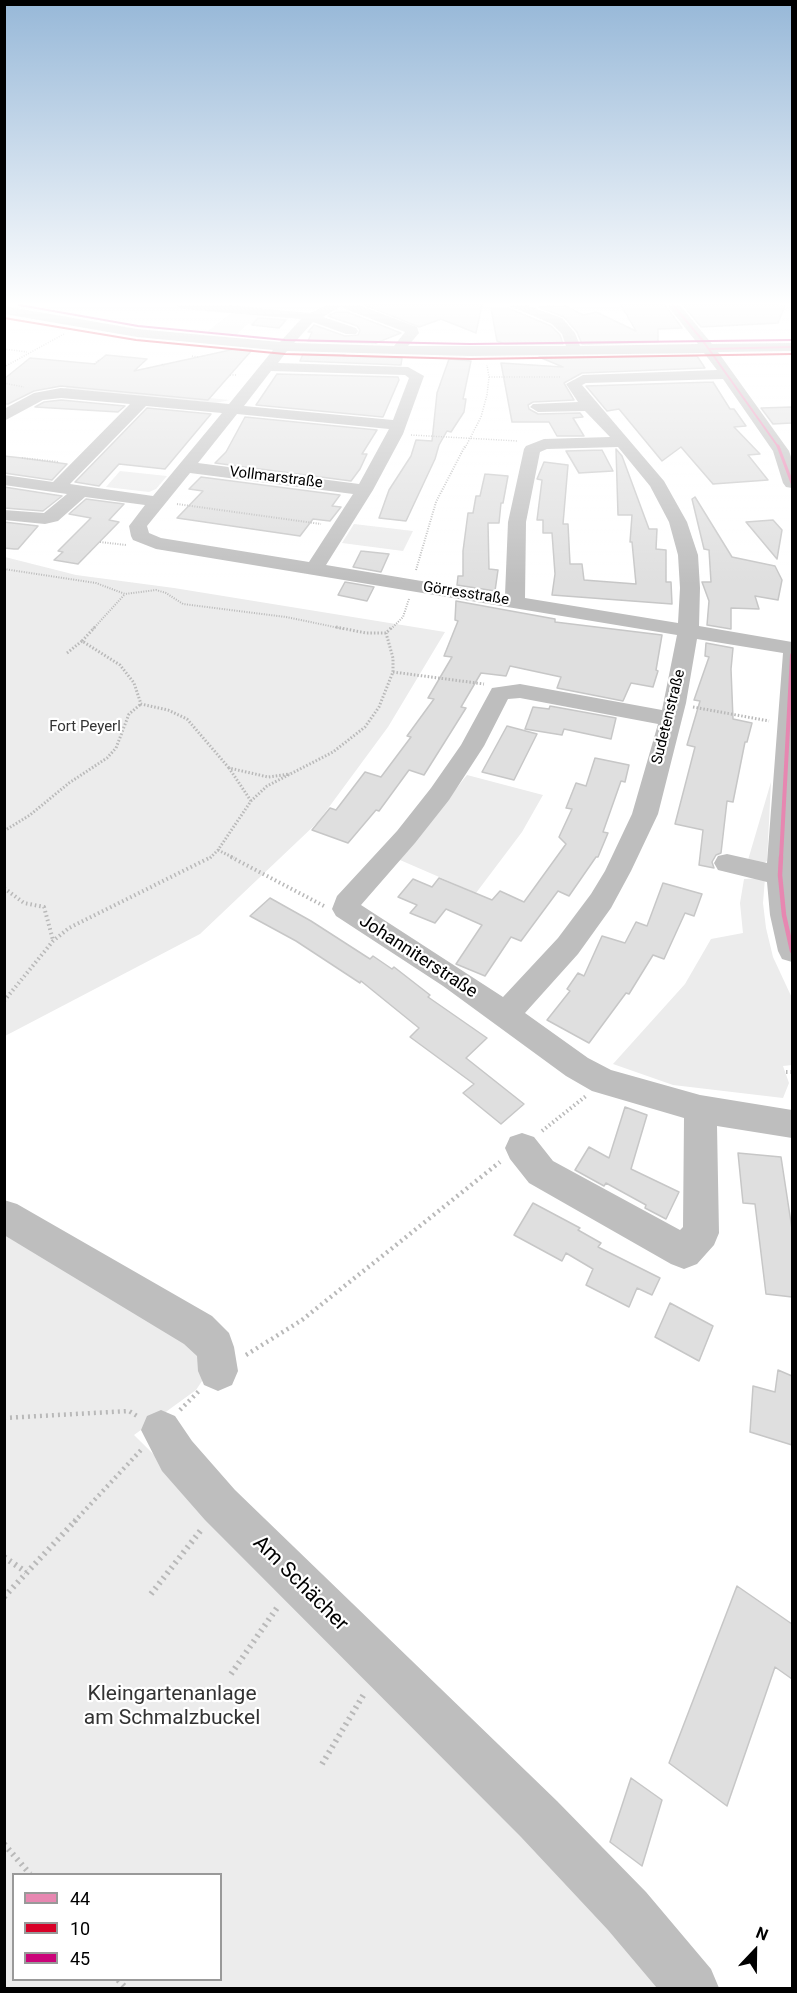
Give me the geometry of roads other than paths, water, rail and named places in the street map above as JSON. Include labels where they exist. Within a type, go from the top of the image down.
[{"type":"street","points":[[4,416],[35,398]]},
{"type":"street","points":[[109,398],[401,430]]},
{"type":"street","points":[[4,480],[159,502],[242,398]]},
{"type":"street","points":[[314,569],[401,430],[410,398]]},
{"type":"street","name":"Sudetenstraße","points":[[505,1015],[568,946],[601,901],[618,871],[645,814],[672,711],[688,631],[690,588],[684,536],[658,485],[583,398]]},
{"type":"street","points":[[745,398],[781,451],[792,483]]},
{"type":"street","points":[[57,488],[70,462],[142,401]]},
{"type":"street","points":[[538,407],[589,406]]},
{"type":"street","points":[[515,602],[517,522],[532,449],[544,444],[621,442]]},
{"type":"street","name":"Vollmarstraße","points":[[187,467],[270,481],[364,490]]},
{"type":"street","points":[[4,515],[45,519],[52,517],[81,491]]},
{"type":"street","name":"Görresstraße","points":[[159,502],[138,526],[134,540],[792,648]]},
{"type":"street","points":[[792,655],[780,875],[784,915],[792,951]]},
{"type":"street","name":"Johanniterstraße","points":[[672,711],[520,691],[500,693],[472,746],[440,794],[406,837],[347,903],[346,909],[453,978],[577,1066],[603,1081],[700,1109],[792,1124]]},
{"type":"street","points":[[727,863],[780,875]]},
{"type":"street","points":[[522,1149],[541,1172],[684,1252],[700,1233],[700,1109]]},
{"type":"street","points":[[4,1216],[198,1330],[215,1347],[218,1371]]},
{"type":"street","name":"Am Schächer","points":[[161,1430],[177,1456],[220,1505],[539,1819],[627,1911],[692,1989]]},
{"type":"park label","name":"Fort Peyerl","points":[[85,727]]},
{"type":"park label","name":"Kleingartenanlage am Schmalzbuckel","points":[[172,1707]]}]
